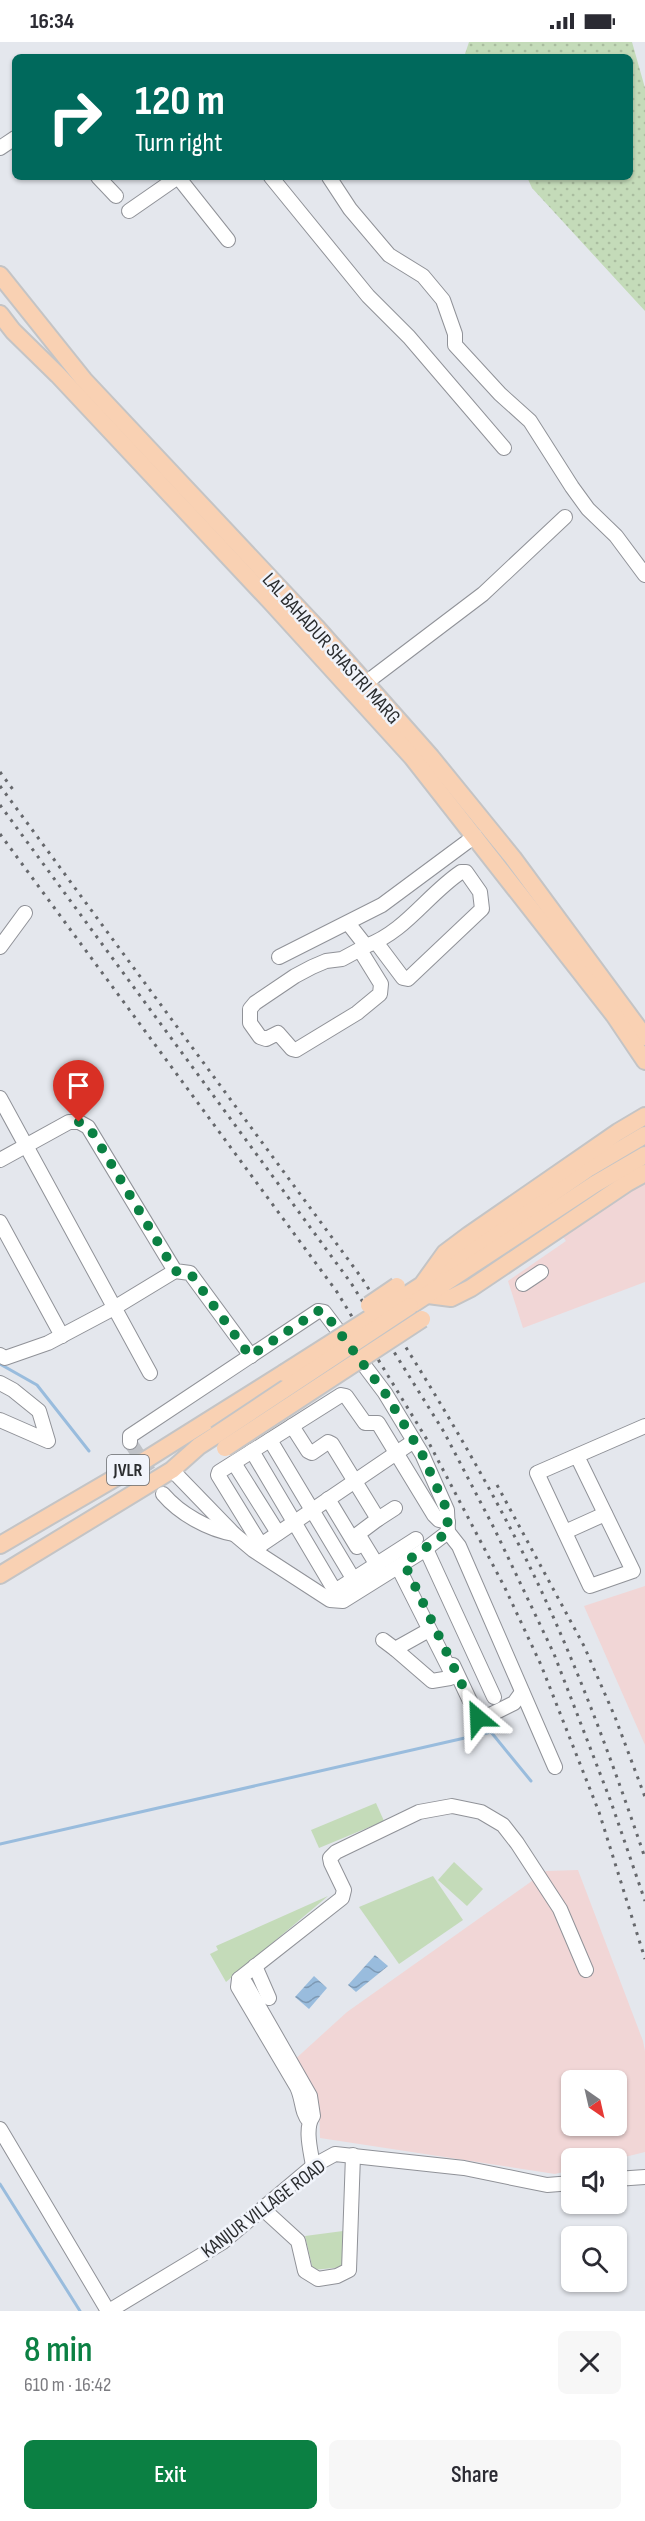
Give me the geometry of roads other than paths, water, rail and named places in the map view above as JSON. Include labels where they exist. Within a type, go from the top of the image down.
[{"type":"main road","name":"LAL BAHADUR SHASTRI MARG","points":[[0,275],[84,380],[231,548]]},
{"type":"main road","name":"LAL BAHADUR SHASTRI MARG","points":[[0,314],[28,345],[231,548],[316,627],[359,688],[475,836],[619,1012],[645,1037]]},
{"type":"main road","points":[[28,345],[46,332]]},
{"type":"main road","name":"LAL BAHADUR SHASTRI MARG","points":[[359,688],[431,757],[513,858],[619,1012],[645,1061]]},
{"type":"main road","points":[[425,1290],[445,1253],[608,1138],[645,1116]]},
{"type":"main road","name":"JVLR","points":[[0,1545],[254,1393],[281,1369],[404,1296],[425,1290],[592,1176],[645,1135]]},
{"type":"main road","name":"JVLR","points":[[592,1176],[645,1155]]},
{"type":"main road","points":[[404,1296],[425,1290],[451,1298],[471,1288],[645,1173]]},
{"type":"main road","name":"JVLR","points":[[0,1575],[178,1464],[422,1319],[425,1290]]},
{"type":"main road","name":"JVLR","points":[[220,1441],[404,1296]]},
{"type":"street","points":[[101,180],[116,196]]},
{"type":"street","points":[[129,210],[174,180]]},
{"type":"street","points":[[180,180],[228,240]]},
{"type":"street","points":[[273,180],[369,296],[409,337],[504,448]]},
{"type":"street","points":[[331,180],[350,208],[389,255],[423,276],[443,300],[455,334],[455,345],[500,394],[530,421],[588,509],[616,536],[645,575]]},
{"type":"street","points":[[359,688],[483,594],[565,517]]},
{"type":"street","points":[[279,957],[382,905],[475,836]]},
{"type":"street","points":[[348,923],[367,946],[403,978],[408,979],[482,909],[480,892],[466,872],[461,872],[395,930],[367,946],[342,959],[326,961],[312,967],[255,1003],[249,1014],[254,1030],[266,1039],[278,1033],[292,1049],[296,1050],[369,1005],[380,994],[381,984],[367,946]]},
{"type":"street","points":[[0,947],[25,913]]},
{"type":"street","points":[[0,1098],[24,1147],[150,1373]]},
{"type":"street","points":[[0,1160],[69,1122],[79,1122],[88,1127],[175,1271]]},
{"type":"street","points":[[0,1222],[62,1336]]},
{"type":"street","points":[[0,1355],[5,1358],[48,1343],[114,1308],[175,1271],[190,1273],[250,1356]]},
{"type":"street","points":[[523,1284],[541,1272]]},
{"type":"street","points":[[130,1442],[130,1436],[318,1311],[324,1312],[372,1374],[414,1441],[447,1510],[448,1527]]},
{"type":"street","points":[[0,1383],[13,1390],[39,1411],[48,1441],[0,1420]]},
{"type":"street","points":[[257,1547],[218,1475],[219,1472],[341,1395],[346,1396],[365,1423],[378,1423],[434,1515],[448,1527],[459,1546],[555,1767]]},
{"type":"street","points":[[292,1426],[308,1451],[312,1453],[328,1442],[332,1444],[378,1519]]},
{"type":"street","points":[[578,1456],[633,1570],[590,1586],[537,1473],[645,1426]]},
{"type":"street","points":[[270,1440],[354,1580]]},
{"type":"street","points":[[257,1547],[414,1441]]},
{"type":"street","points":[[252,1451],[336,1591],[374,1567],[421,1544],[448,1527]]},
{"type":"street","points":[[234,1463],[278,1533]]},
{"type":"street","points":[[178,1464],[234,1534]]},
{"type":"street","points":[[163,1494],[173,1505],[210,1527],[234,1534],[257,1547],[330,1600],[343,1601],[401,1565],[421,1544]]},
{"type":"street","points":[[328,1499],[374,1567]]},
{"type":"street","points":[[355,1536],[395,1508]]},
{"type":"street","points":[[565,1532],[605,1514]]},
{"type":"street","points":[[421,1544],[494,1696]]},
{"type":"street","points":[[401,1565],[478,1718],[482,1719],[514,1703],[522,1692]]},
{"type":"street","points":[[383,1640],[432,1681],[450,1678],[452,1674],[429,1630],[401,1565]]},
{"type":"street","points":[[395,1649],[429,1630]]},
{"type":"street","points":[[313,2166],[309,2121],[313,2116],[310,2096],[238,1987],[239,1979],[342,1898],[344,1890],[330,1858],[336,1852],[419,1812],[452,1806],[481,1812],[508,1830],[560,1909],[586,1970]]},
{"type":"street","points":[[255,1966],[269,1998]]},
{"type":"street","points":[[0,2129],[107,2309]]},
{"type":"street","name":"KANJUR VILLAGE ROAD","points":[[107,2309],[223,2242],[313,2166],[335,2154],[464,2168],[547,2185],[561,2184]]},
{"type":"street","points":[[263,2209],[298,2241],[305,2271],[318,2279],[337,2276],[349,2270],[353,2155]]},
{"type":"street","points":[[627,2178],[645,2177]]},
{"type":"water","points":[[375,1955],[388,1966],[356,1992],[348,1985]]},
{"type":"water","points":[[314,1976],[327,1988],[309,2009],[295,1997]]},
{"type":"waterway","points":[[0,1364],[37,1385],[89,1451]]},
{"type":"waterway","points":[[0,1844],[491,1732],[531,1781]]},
{"type":"waterway","points":[[0,2184],[80,2311]]},
{"type":"tunnel","points":[[130,1442],[160,1488]]},
{"type":"railway","points":[[0,772],[14,791]]},
{"type":"railway","points":[[0,786],[361,1277],[437,1398],[490,1491],[547,1603],[583,1687],[645,1858]]},
{"type":"railway","points":[[0,805],[351,1283],[444,1432],[495,1530],[554,1654],[611,1802],[645,1901]]},
{"type":"railway","points":[[0,834],[337,1292],[429,1443],[505,1588],[541,1665],[599,1812],[645,1959]]},
{"type":"railway","points":[[497,1485],[584,1646],[615,1717],[645,1797]]}]
